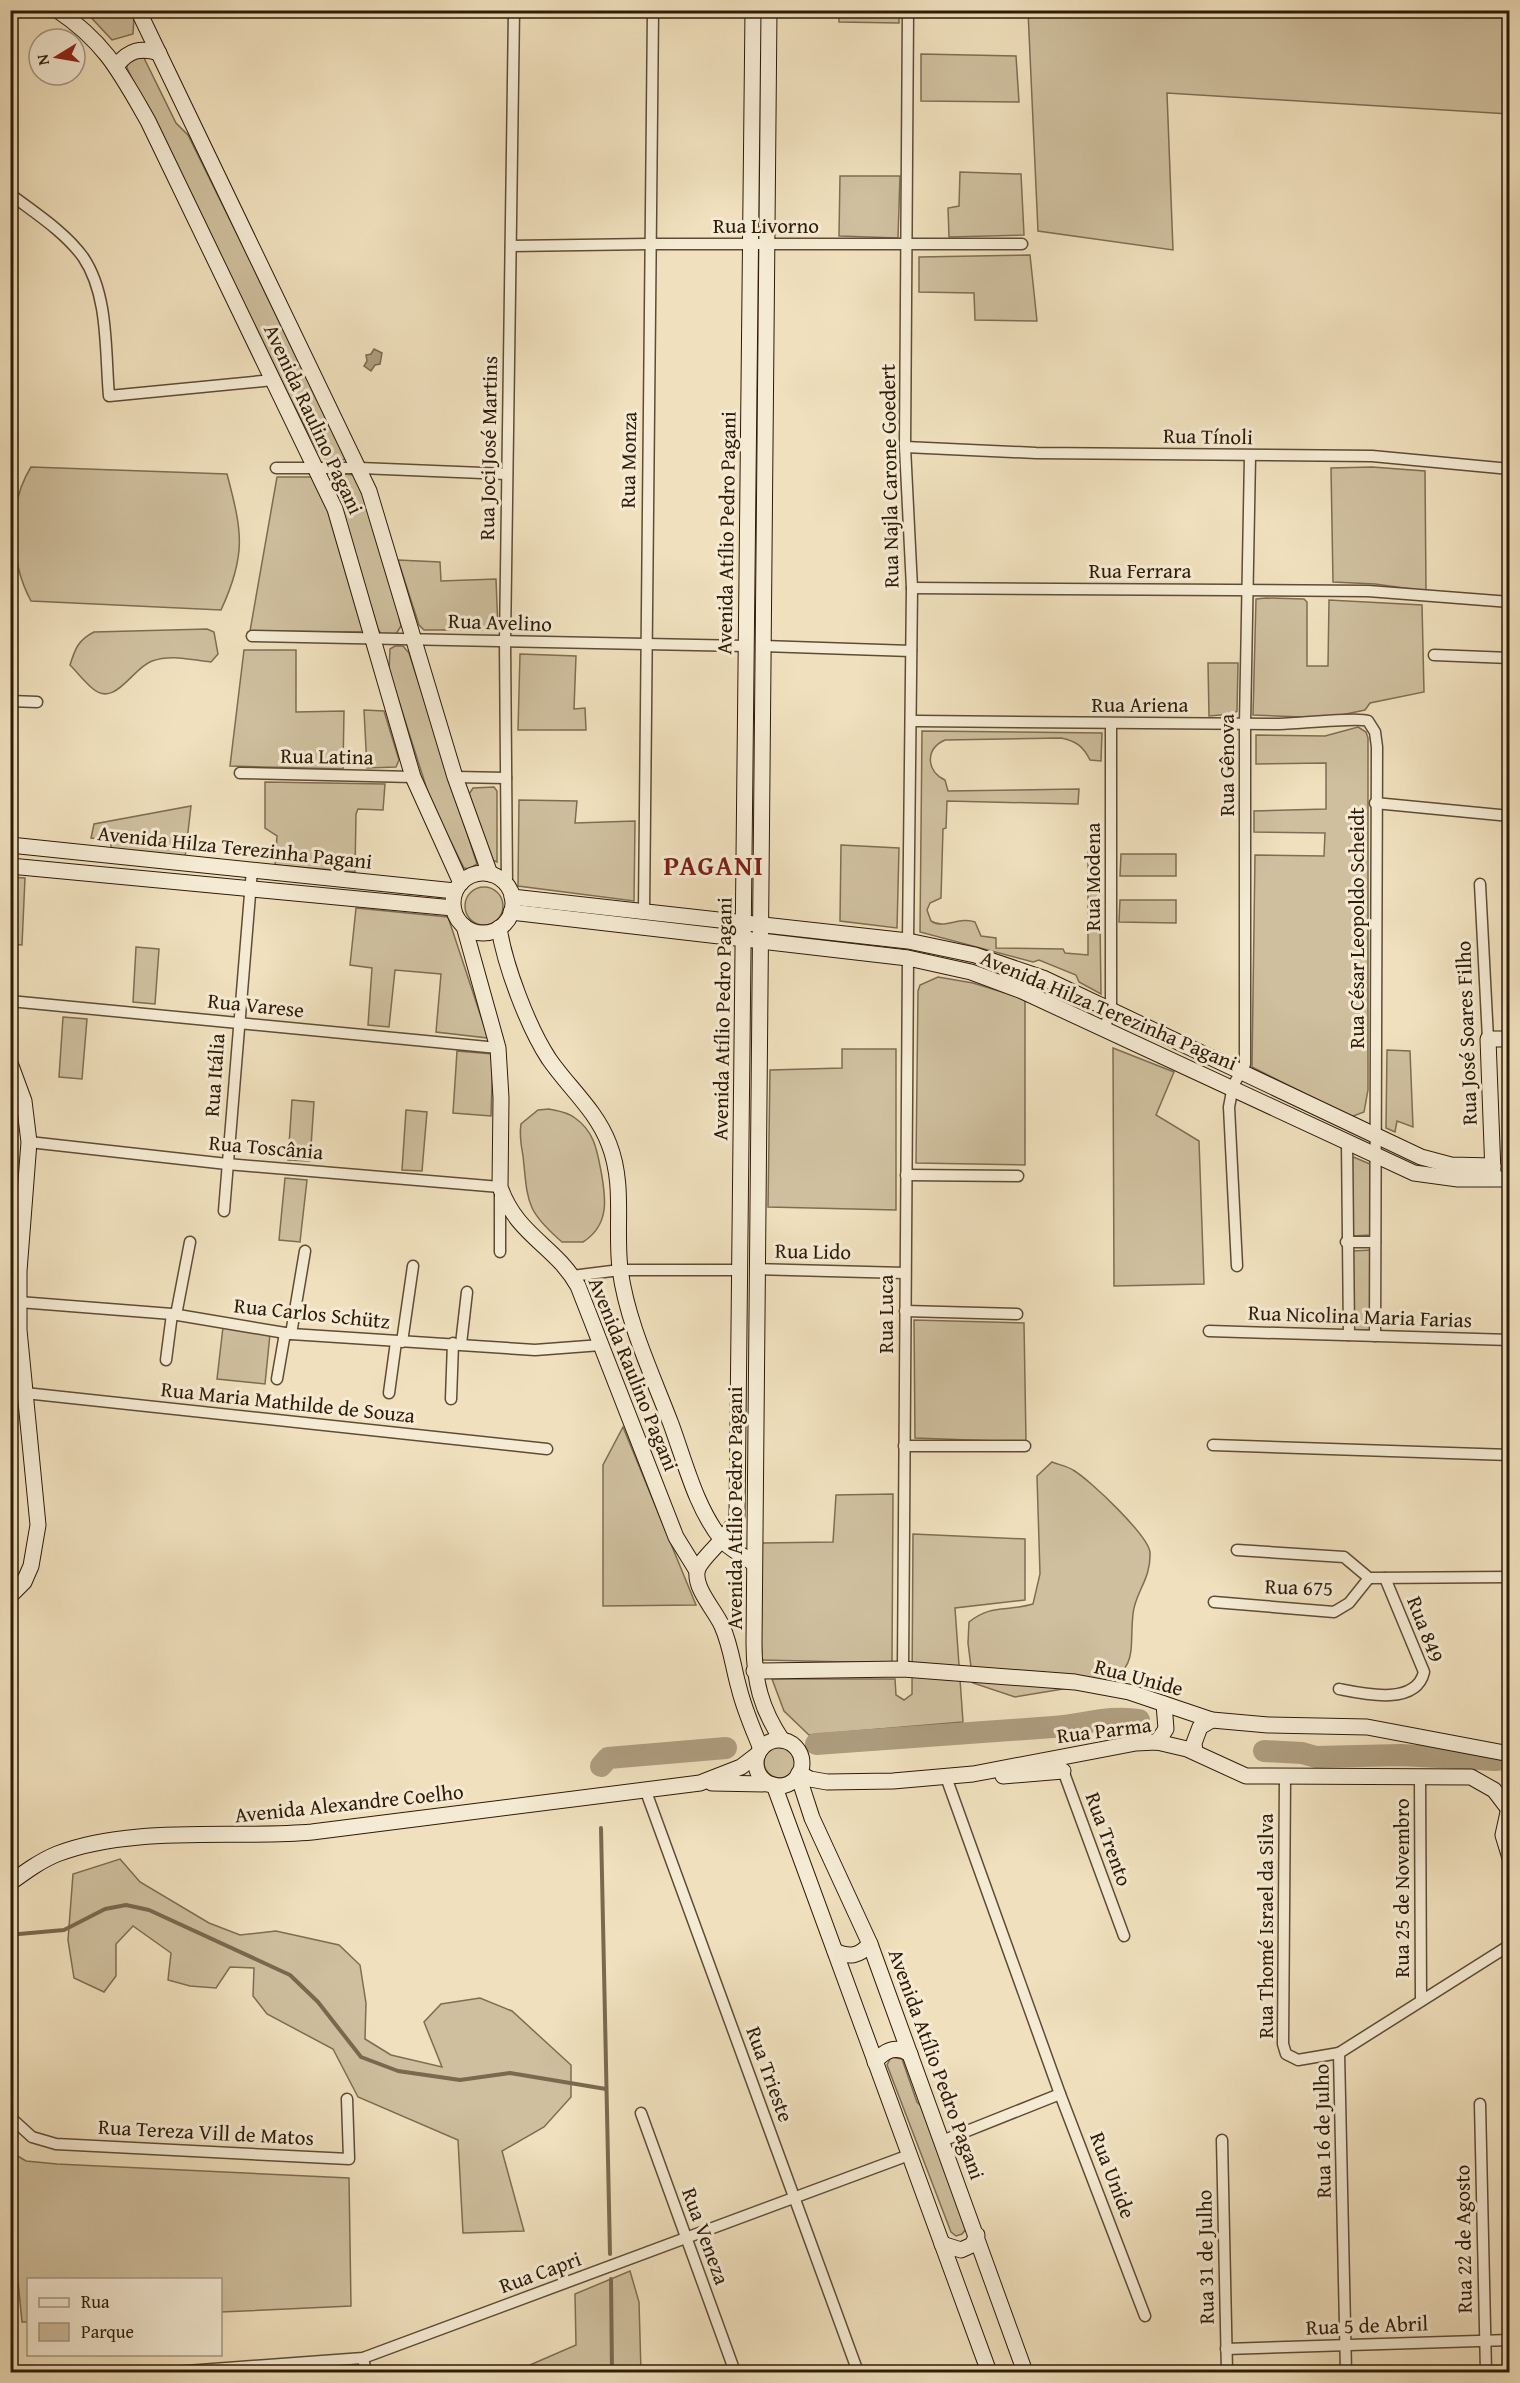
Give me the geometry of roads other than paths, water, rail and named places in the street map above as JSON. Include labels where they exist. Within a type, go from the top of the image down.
[{"type":"main road","name":"Avenida Raulino Pagani","points":[[138,10],[360,468],[377,512],[455,777],[490,874]]},
{"type":"main road","name":"Avenida Atílio Pedro Pagani","points":[[753,10],[737,1516],[733,1528],[723,1542],[701,1562],[697,1571],[702,1590],[718,1619],[731,1652],[738,1686],[759,1751]]},
{"type":"main road","name":"Avenida Atílio Pedro Pagani","points":[[769,10],[754,1671],[761,1703],[782,1740]]},
{"type":"main road","name":"Avenida Raulino Pagani","points":[[61,11],[96,40],[117,65],[148,121],[317,467],[345,538],[413,777],[458,887]]},
{"type":"main road","points":[[117,65],[124,55],[135,50],[147,49],[159,53]]},
{"type":"main road","name":"Avenida Hilza Terezinha Pagani","points":[[10,845],[252,870],[458,887]]},
{"type":"main road","name":"Avenida Hilza Terezinha Pagani","points":[[10,866],[453,908]]},
{"type":"main road","points":[[476,874],[490,874],[510,898],[499,928],[477,932],[464,926],[453,908],[458,887],[476,874]]},
{"type":"main road","name":"Avenida Hilza Terezinha Pagani","points":[[510,898],[761,923],[908,941],[964,952],[1010,966],[1111,1010],[1347,1141],[1414,1173],[1428,1176],[1493,1173]]},
{"type":"main road","name":"Avenida Hilza Terezinha Pagani","points":[[510,898],[743,939],[908,958],[980,975],[1104,1029],[1237,1080],[1437,1163],[1493,1173]]},
{"type":"main road","name":"Avenida Raulino Pagani","points":[[464,926],[498,1048],[501,1098],[500,1187],[508,1207],[522,1228],[558,1258],[572,1276],[676,1537],[697,1571]]},
{"type":"main road","name":"Avenida Raulino Pagani","points":[[499,928],[522,1002],[538,1039],[560,1073],[593,1114],[614,1157],[620,1188],[620,1270],[634,1326],[697,1493],[723,1542]]},
{"type":"main road","points":[[908,941],[908,958]]},
{"type":"main road","points":[[1075,1015],[1082,996]]},
{"type":"main road","points":[[1488,1040],[1509,1039]]},
{"type":"main road","name":"Rua José Soares Filho","points":[[1488,1040],[1493,1173]]},
{"type":"main road","points":[[10,1063],[24,1101],[29,1142],[19,1302],[38,1525],[31,1566],[24,1582],[10,1596]]},
{"type":"main road","points":[[1493,1173],[1509,1179]]},
{"type":"main road","points":[[723,1542],[754,1564]]},
{"type":"main road","name":"Rua Unide","points":[[754,1671],[903,1669],[1075,1682],[1129,1692],[1212,1720],[1268,1725],[1367,1727],[1509,1754]]},
{"type":"main road","points":[[1157,1742],[1166,1729],[1164,1704]]},
{"type":"main road","points":[[1195,1752],[1194,1743],[1200,1726],[1212,1720]]},
{"type":"main road","points":[[782,1740],[795,1747],[800,1755],[799,1774],[788,1784],[772,1785],[764,1780],[757,1768],[759,1751],[770,1742],[782,1740]]},
{"type":"main road","name":"Rua Parma","points":[[799,1774],[827,1782],[946,1777],[973,1774],[1058,1756],[1136,1743],[1157,1742],[1195,1752],[1246,1776],[1471,1778],[1494,1790],[1508,1805]]},
{"type":"main road","name":"Avenida Alexandre Coelho","points":[[700,1783],[741,1767],[759,1751]]},
{"type":"main road","points":[[973,1774],[1005,1776],[1063,1771]]},
{"type":"main road","name":"Avenida Atílio Pedro Pagani","points":[[799,1774],[812,1818],[870,1944],[1025,2373]]},
{"type":"main road","name":"Avenida Alexandre Coelho","points":[[10,1882],[58,1854],[116,1840],[312,1832],[700,1783],[772,1785]]},
{"type":"main road","points":[[772,1785],[989,2373]]},
{"type":"main road","points":[[1508,1805],[1503,1835],[1509,1858]]},
{"type":"main road","points":[[835,1952],[854,1956],[864,1951],[870,1944]]},
{"type":"main road","points":[[875,2062],[888,2050],[895,2049],[910,2054]]},
{"type":"main road","points":[[942,2244],[961,2250],[972,2245],[977,2235]]},
{"type":"street","name":"Rua Joci José Martins","points":[[510,898],[505,642],[514,10]]},
{"type":"street","name":"Rua Monza","points":[[644,911],[653,10]]},
{"type":"street","name":"Rua Najla Carone Goedert","points":[[908,10],[905,447],[912,588],[908,941]]},
{"type":"street","points":[[10,194],[65,238],[82,256],[91,270],[100,302],[109,396],[273,380]]},
{"type":"street","name":"Rua Livorno","points":[[511,246],[1022,244]]},
{"type":"street","name":"Rua Tínoli","points":[[905,447],[1036,453],[1372,456],[1509,469]]},
{"type":"street","name":"Rua Gênova","points":[[1237,1266],[1229,1107],[1245,1052],[1245,724],[1250,456]]},
{"type":"street","points":[[276,468],[360,468],[507,474]]},
{"type":"street","name":"Rua Ferrara","points":[[912,588],[1368,591],[1509,603]]},
{"type":"street","name":"Rua Avelino","points":[[252,636],[746,646]]},
{"type":"street","points":[[763,646],[911,651]]},
{"type":"street","points":[[1434,655],[1509,658]]},
{"type":"street","points":[[10,701],[37,702]]},
{"type":"street","name":"Rua Ariena","points":[[911,721],[1245,724],[1320,723],[1359,719],[1368,721]]},
{"type":"street","name":"Rua César Leopoldo Scheidt","points":[[1368,721],[1375,732],[1377,747],[1375,802],[1375,1336]]},
{"type":"street","name":"Rua Modena","points":[[1104,1029],[1111,1010],[1111,724]]},
{"type":"street","name":"Rua Latina","points":[[240,773],[413,777]]},
{"type":"street","points":[[455,777],[506,778]]},
{"type":"street","points":[[1375,802],[1509,816]]},
{"type":"street","name":"Rua Itália","points":[[224,1211],[237,1023],[252,870]]},
{"type":"street","name":"Rua José Soares Filho","points":[[1480,884],[1488,1040]]},
{"type":"street","name":"Rua Luca","points":[[903,1669],[908,958]]},
{"type":"street","name":"Rua Varese","points":[[10,1001],[498,1048]]},
{"type":"street","points":[[1347,1141],[1348,1335]]},
{"type":"street","name":"Rua Toscânia","points":[[29,1142],[227,1164],[500,1187]]},
{"type":"street","points":[[906,1175],[1018,1176]]},
{"type":"street","points":[[500,1187],[500,1252]]},
{"type":"street","points":[[166,1360],[190,1242]]},
{"type":"street","points":[[1346,1242],[1376,1242]]},
{"type":"street","points":[[277,1379],[305,1251]]},
{"type":"street","points":[[389,1393],[413,1266]]},
{"type":"street","name":"Rua Lido","points":[[757,1269],[905,1273]]},
{"type":"street","points":[[572,1276],[620,1270],[740,1270]]},
{"type":"street","points":[[451,1399],[457,1344],[467,1292]]},
{"type":"street","name":"Rua Carlos Schütz","points":[[19,1302],[174,1315],[288,1334],[535,1350],[601,1345]]},
{"type":"street","points":[[905,1311],[1017,1314]]},
{"type":"street","name":"Rua Nicolina Maria Farias","points":[[1209,1331],[1509,1340]]},
{"type":"street","name":"Rua Maria Mathilde de Souza","points":[[25,1393],[547,1449]]},
{"type":"street","points":[[1214,1445],[1509,1455]]},
{"type":"street","points":[[904,1446],[1025,1446]]},
{"type":"street","points":[[1238,1550],[1344,1557],[1369,1578],[1509,1577]]},
{"type":"street","name":"Rua 675","points":[[1214,1602],[1334,1612],[1349,1603],[1369,1578]]},
{"type":"street","name":"Rua 849","points":[[1339,1689],[1387,1695],[1407,1690],[1422,1681],[1424,1672],[1385,1578]]},
{"type":"street","name":"Rua Trento","points":[[1058,1756],[1124,1936]]},
{"type":"street","name":"Rua 25 de Novembro","points":[[1420,1776],[1421,1999]]},
{"type":"street","name":"Rua Unide","points":[[946,1777],[1060,2094],[1145,2316]]},
{"type":"street","name":"Rua Thomé Israel da Silva","points":[[1285,1778],[1282,2044],[1286,2054],[1298,2060],[1339,2053]]},
{"type":"street","name":"Rua Trieste","points":[[645,1790],[858,2373]]},
{"type":"street","name":"Rua 16 de Julho","points":[[1346,2373],[1339,2053],[1509,1945]]},
{"type":"street","points":[[942,2141],[1060,2094]]},
{"type":"street","name":"Rua Tereza Vill de Matos","points":[[10,2117],[32,2136],[56,2144],[349,2159],[348,2099]]},
{"type":"street","name":"Rua 22 de Agosto","points":[[1480,2104],[1486,2373]]},
{"type":"street","name":"Rua Veneza","points":[[641,2113],[735,2373]]},
{"type":"street","name":"Rua 31 de Julho","points":[[1222,2140],[1227,2373]]},
{"type":"street","name":"Rua Capri","points":[[173,2373],[363,2358],[909,2155]]},
{"type":"street","name":"Rua 5 de Abril","points":[[1226,2349],[1509,2340]]},
{"type":"street","points":[[363,2358],[366,2373]]},
{"type":"waterway","points":[[816,1744],[1053,1727],[1107,1719],[1139,1720]]},
{"type":"waterway","points":[[601,1766],[608,1758],[726,1748]]},
{"type":"waterway","points":[[1264,1751],[1302,1753],[1316,1757],[1401,1755],[1495,1760],[1510,1758]]},
{"type":"waterway","points":[[601,1828],[610,2254]]},
{"type":"waterway","points":[[10,1932],[19,1934],[64,1930],[105,1909],[126,1905],[149,1910],[290,1975],[318,2002],[361,2057],[398,2071],[460,2080],[510,2073],[606,2089]]},
{"type":"waterway","points":[[611,2279],[612,2372]]},
{"type":"district","name":"PAGANI","points":[[714,865]]}]
